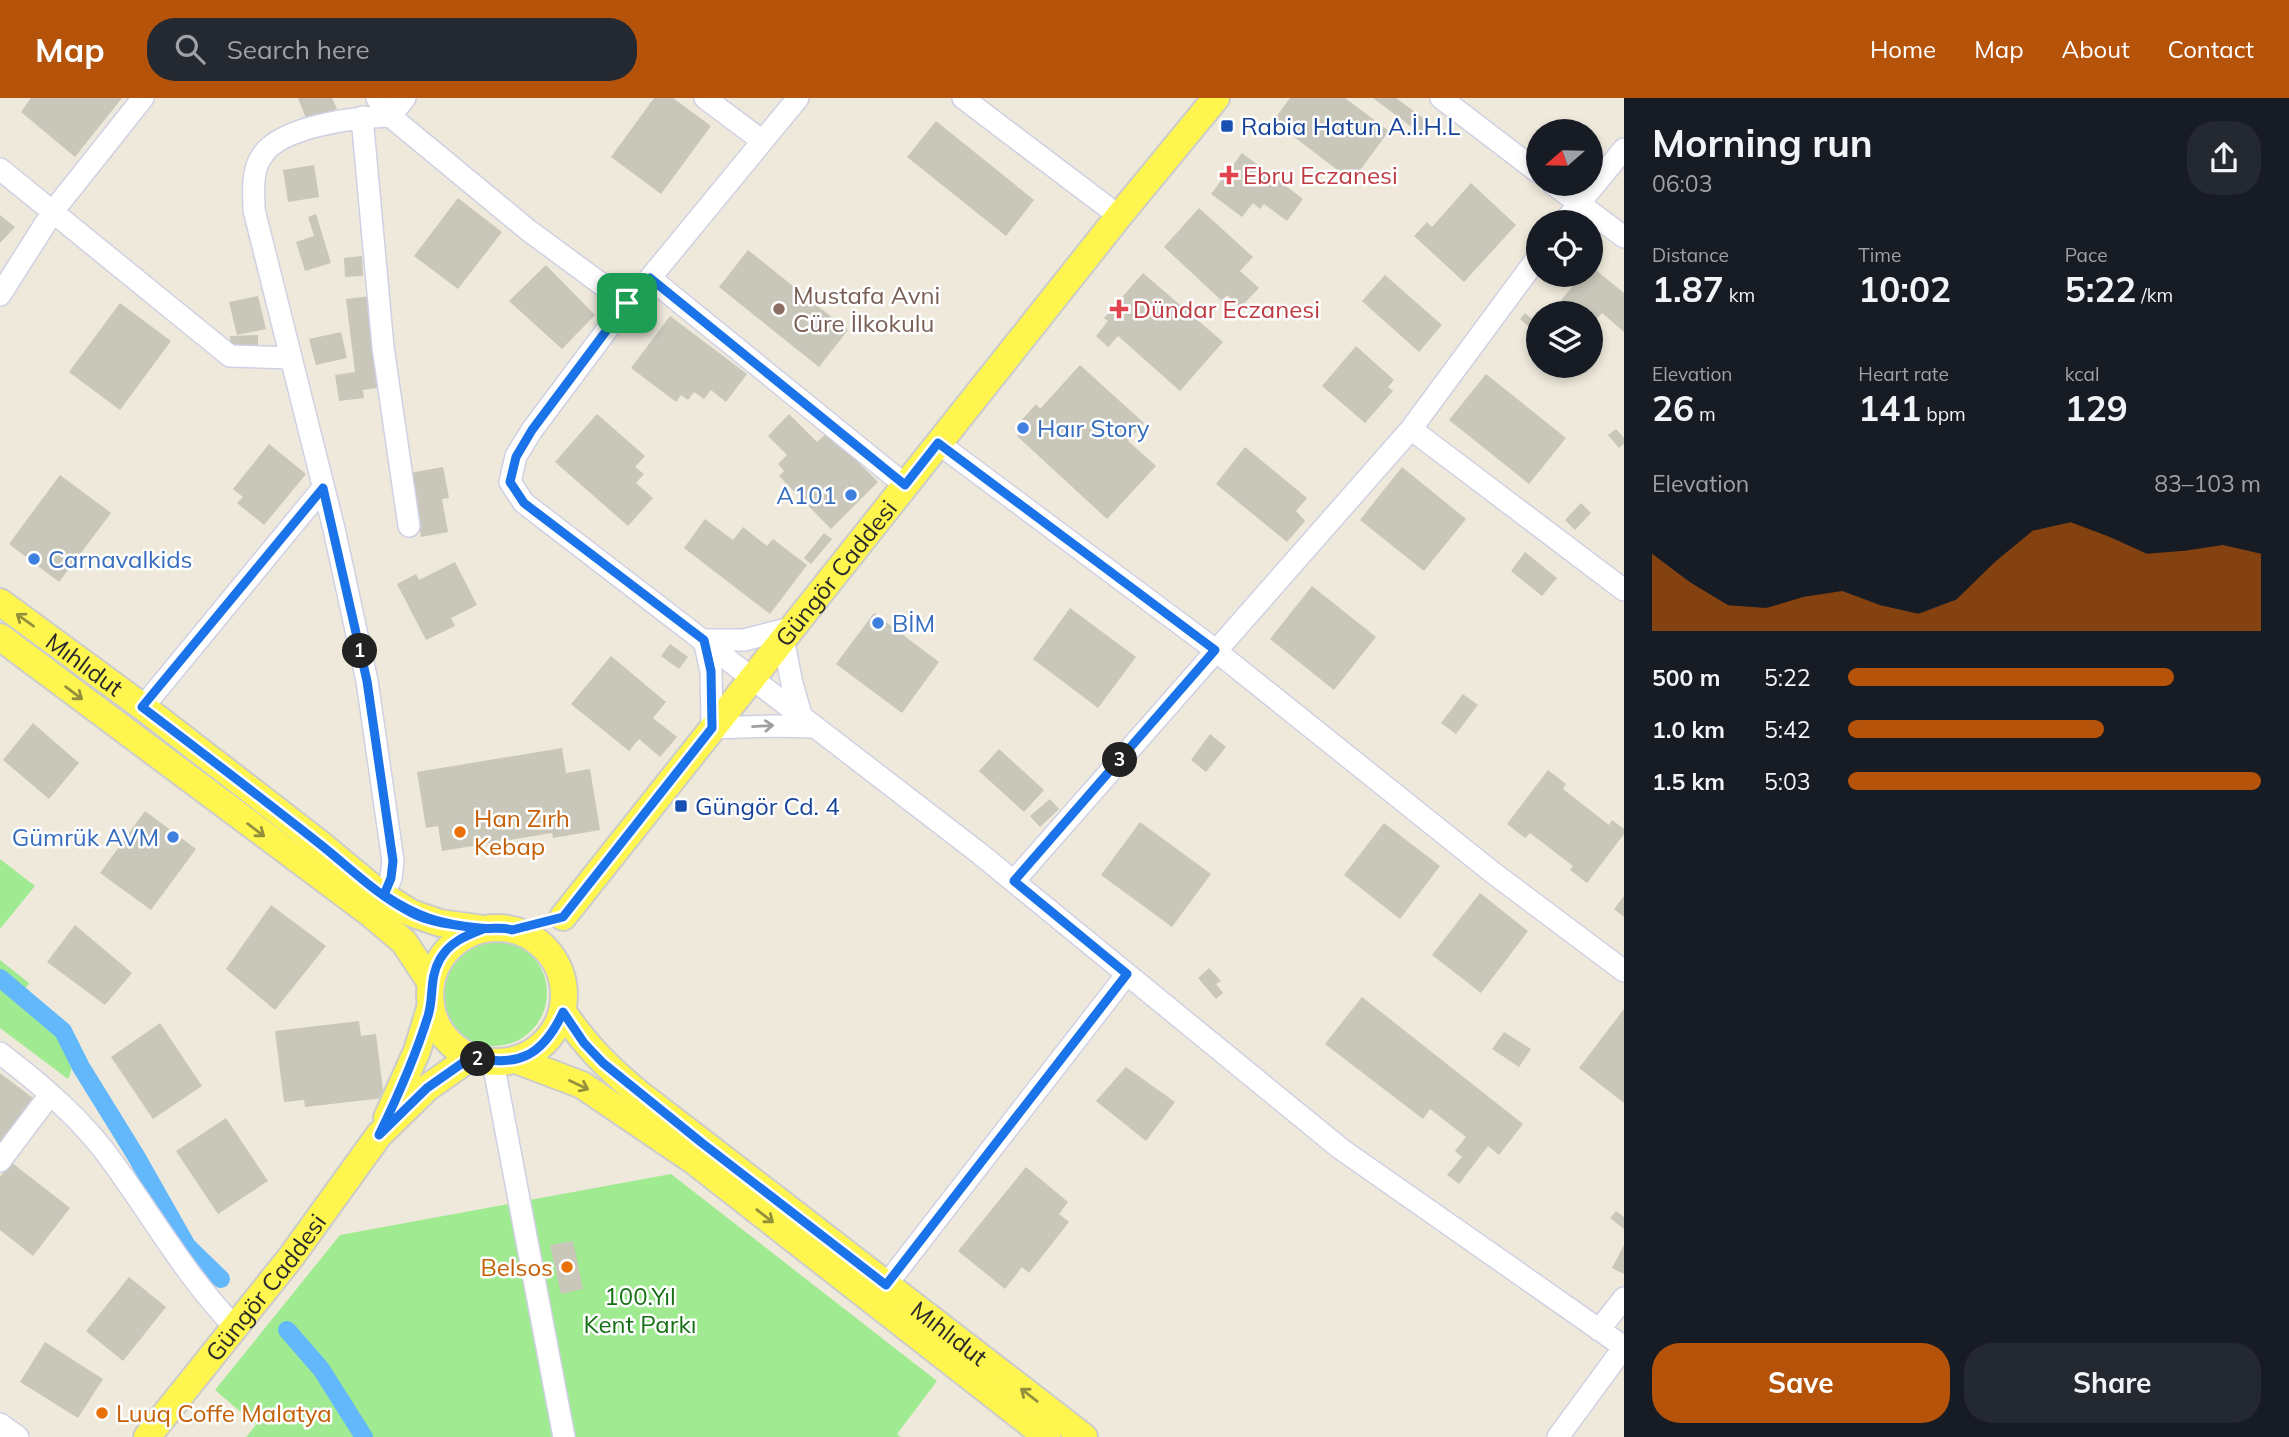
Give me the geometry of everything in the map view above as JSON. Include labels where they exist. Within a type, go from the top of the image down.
[{"type":"main road","name":"Güngör Caddesi","points":[[563,917],[938,443],[1216,98]]},
{"type":"main road","name":"Mıhlıdut","points":[[0,602],[142,707],[384,895],[411,913],[440,923],[483,929]]},
{"type":"main road","name":"Mıhlıdut","points":[[0,637],[371,914],[404,942],[431,994]]},
{"type":"main road","points":[[379,1135],[427,1088],[493,1060],[537,1050],[553,1033],[563,1012],[565,990],[559,967],[563,917],[512,930]]},
{"type":"main road","points":[[379,1135],[417,1051],[438,962],[452,944],[461,937],[483,929],[506,928],[528,934],[546,948],[559,967]]},
{"type":"main road","points":[[431,994],[433,1016],[444,1036],[493,1060]]},
{"type":"main road","name":"Mıhlıdut","points":[[563,1012],[584,1043],[603,1063],[702,1143],[1084,1437]]},
{"type":"main road","name":"Mıhlıdut","points":[[493,1060],[582,1085],[694,1161],[1047,1437]]},
{"type":"main road","name":"Güngör Caddesi","points":[[147,1437],[290,1256],[379,1135]]},
{"type":"street","points":[[0,295],[54,210],[143,98]]},
{"type":"street","points":[[377,98],[390,116],[528,230],[627,303]]},
{"type":"street","points":[[384,895],[391,878],[393,861],[367,681],[323,488],[254,210],[254,177],[262,155],[273,145],[302,130],[362,117],[390,116],[405,98]]},
{"type":"street","points":[[705,98],[761,140]]},
{"type":"street","points":[[798,98],[627,303],[532,430],[516,457],[510,482],[524,503],[1014,881],[1341,1149],[1624,1347],[1558,1437]]},
{"type":"street","points":[[963,98],[1119,216]]},
{"type":"street","points":[[1441,98],[1526,164]]},
{"type":"street","points":[[362,117],[383,346],[409,526]]},
{"type":"street","points":[[1573,210],[1624,149]]},
{"type":"street","points":[[0,169],[54,210],[230,356],[290,358]]},
{"type":"street","points":[[1569,196],[1624,237]]},
{"type":"street","points":[[1014,881],[1410,429],[1526,273]]},
{"type":"street","points":[[650,278],[905,485]]},
{"type":"street","points":[[1410,429],[1624,590]]},
{"type":"street","points":[[938,443],[1215,650],[1492,872],[1624,971]]},
{"type":"street","points":[[142,707],[323,488]]},
{"type":"street","points":[[704,640],[744,640],[787,633],[792,684],[808,722]]},
{"type":"street","points":[[704,640],[711,671],[712,728],[808,722]]},
{"type":"street","points":[[886,1285],[1127,974]]},
{"type":"street","points":[[0,1053],[65,1107],[113,1162],[208,1299],[235,1326]]},
{"type":"street","points":[[493,1060],[564,1437]]},
{"type":"street","points":[[0,1161],[49,1096]]},
{"type":"street","points":[[1600,1330],[1624,1298]]},
{"type":"street","points":[[0,1424],[18,1437]]},
{"type":"green space","points":[[0,859],[35,886],[0,929]]},
{"type":"green space","points":[[494,940],[514,944],[532,955],[543,973],[547,993],[543,1013],[532,1031],[514,1042],[494,1046],[474,1042],[456,1031],[445,1013],[441,993],[445,973],[456,955],[474,944]]},
{"type":"green space","points":[[0,960],[29,983],[20,998],[47,1024],[64,1046],[70,1057],[68,1079],[0,1028]]},
{"type":"green space","name":"100.Yıl Kent Parkı","points":[[671,1174],[937,1381],[897,1434],[901,1437],[246,1437],[256,1425],[215,1390],[340,1235]]},
{"type":"building","points":[[31,98],[122,98],[75,157],[21,112]]},
{"type":"building","points":[[298,98],[332,98],[337,109],[307,121]]},
{"type":"building","points":[[654,98],[673,98],[711,126],[661,194],[611,157]]},
{"type":"building","points":[[1290,98],[1345,98],[1389,131],[1352,181],[1273,121]]},
{"type":"building","points":[[1373,98],[1396,98],[1430,123],[1421,134]]},
{"type":"building","points":[[936,121],[1034,200],[1006,236],[907,157]]},
{"type":"building","points":[[1242,153],[1303,199],[1287,221],[1264,204],[1260,209],[1253,203],[1242,217],[1211,194]]},
{"type":"building","points":[[314,165],[319,197],[288,202],[283,170]]},
{"type":"building","points":[[1471,183],[1516,225],[1464,282],[1414,236],[1427,222],[1432,227]]},
{"type":"building","points":[[458,198],[502,232],[458,289],[414,256]]},
{"type":"building","points":[[1199,208],[1253,257],[1240,271],[1259,288],[1240,308],[1227,295],[1222,301],[1164,247]]},
{"type":"building","points":[[316,214],[331,263],[305,271],[296,242],[314,236],[308,217]]},
{"type":"building","points":[[0,215],[15,227],[0,243]]},
{"type":"building","points":[[748,250],[848,330],[819,367],[719,287]]},
{"type":"building","points":[[362,256],[363,276],[345,277],[344,258]]},
{"type":"building","points":[[546,265],[595,315],[562,349],[509,301]]},
{"type":"building","points":[[1143,273],[1223,342],[1180,391],[1118,336],[1108,347],[1096,336],[1108,321],[1104,318]]},
{"type":"building","points":[[1385,275],[1442,325],[1419,352],[1362,301]]},
{"type":"building","points":[[1603,276],[1624,293],[1624,332],[1603,314],[1603,301],[1560,301],[1572,287],[1603,287]]},
{"type":"building","points":[[258,296],[266,329],[237,335],[229,302]]},
{"type":"building","points":[[371,296],[383,387],[363,390],[364,398],[339,401],[335,375],[355,372],[346,299]]},
{"type":"building","points":[[120,303],[171,341],[120,410],[69,372]]},
{"type":"building","points":[[1525,313],[1526,324],[1520,319]]},
{"type":"building","points":[[670,316],[747,374],[726,402],[711,390],[704,399],[694,392],[688,400],[681,395],[676,402],[631,368]]},
{"type":"building","points":[[341,332],[347,358],[316,365],[309,339]]},
{"type":"building","points":[[258,335],[258,345],[231,347],[230,336]]},
{"type":"building","points":[[1356,346],[1394,380],[1388,387],[1393,391],[1365,423],[1322,386]]},
{"type":"building","points":[[1080,365],[1144,423],[1128,441],[1156,466],[1107,519],[1017,436],[1024,428],[1019,423],[1036,404],[1040,409]]},
{"type":"building","points":[[1486,374],[1566,438],[1529,484],[1449,420]]},
{"type":"building","points":[[597,414],[645,456],[635,467],[644,474],[636,483],[653,498],[628,526],[555,462]]},
{"type":"building","points":[[789,414],[817,442],[828,432],[878,482],[831,529],[779,476],[784,471],[778,464],[787,455],[768,436]]},
{"type":"building","points":[[1616,429],[1624,438],[1624,444],[1619,448],[1608,435]]},
{"type":"building","points":[[269,444],[306,474],[264,525],[237,503],[243,497],[233,489]]},
{"type":"building","points":[[1245,447],[1307,498],[1296,511],[1305,521],[1287,542],[1216,484]]},
{"type":"building","points":[[443,467],[449,498],[442,499],[448,532],[421,537],[410,473]]},
{"type":"building","points":[[1402,467],[1466,519],[1424,571],[1360,520]]},
{"type":"building","points":[[60,475],[111,513],[59,582],[9,544]]},
{"type":"building","points":[[1581,503],[1591,513],[1575,530],[1565,520]]},
{"type":"building","points":[[705,519],[733,540],[743,527],[767,546],[773,539],[807,565],[770,614],[684,548]]},
{"type":"building","points":[[824,533],[832,539],[811,564],[804,558]]},
{"type":"building","points":[[1525,552],[1557,578],[1542,596],[1511,571]]},
{"type":"building","points":[[455,562],[477,605],[451,618],[455,626],[426,640],[397,584],[416,574],[419,580]]},
{"type":"building","points":[[1312,586],[1376,637],[1334,690],[1270,639]]},
{"type":"building","points":[[1070,608],[1136,657],[1098,708],[1033,659]]},
{"type":"building","points":[[874,613],[939,662],[902,713],[836,664]]},
{"type":"building","points":[[670,644],[688,657],[679,669],[661,656]]},
{"type":"building","points":[[611,656],[666,702],[653,718],[677,737],[660,757],[639,739],[629,751],[571,704]]},
{"type":"building","points":[[1463,694],[1478,705],[1456,734],[1441,723]]},
{"type":"building","points":[[33,723],[79,763],[49,799],[3,760]]},
{"type":"building","points":[[1210,734],[1226,747],[1206,772],[1191,760]]},
{"type":"building","points":[[562,748],[566,773],[590,769],[600,830],[553,838],[552,833],[442,851],[438,826],[426,828],[417,772]]},
{"type":"building","points":[[999,749],[1044,790],[1024,812],[979,771]]},
{"type":"building","points":[[1548,770],[1566,784],[1563,789],[1609,825],[1612,820],[1624,829],[1624,834],[1587,883],[1570,870],[1573,866],[1530,833],[1525,838],[1507,824]]},
{"type":"building","points":[[1050,799],[1059,809],[1040,827],[1030,816]]},
{"type":"building","points":[[145,811],[196,849],[151,910],[100,873]]},
{"type":"building","points":[[1140,822],[1211,874],[1172,927],[1101,875]]},
{"type":"building","points":[[1384,823],[1440,866],[1400,919],[1344,875]]},
{"type":"building","points":[[1480,893],[1528,931],[1481,993],[1432,955]]},
{"type":"building","points":[[1624,896],[1624,917],[1614,909]]},
{"type":"building","points":[[271,905],[326,946],[275,1010],[226,969]]},
{"type":"building","points":[[75,925],[132,973],[105,1005],[47,962]]},
{"type":"building","points":[[1209,968],[1221,981],[1216,984],[1223,993],[1216,999],[1198,978]]},
{"type":"building","points":[[1362,997],[1523,1124],[1499,1155],[1488,1146],[1459,1184],[1447,1175],[1462,1157],[1455,1151],[1466,1137],[1430,1109],[1423,1119],[1325,1044]]},
{"type":"building","points":[[1624,1009],[1624,1103],[1579,1068]]},
{"type":"building","points":[[359,1021],[361,1036],[376,1034],[384,1098],[305,1107],[304,1100],[284,1102],[275,1031]]},
{"type":"building","points":[[160,1023],[202,1086],[153,1119],[111,1057]]},
{"type":"building","points":[[1504,1032],[1531,1049],[1519,1067],[1492,1049]]},
{"type":"building","points":[[1126,1067],[1175,1102],[1146,1141],[1096,1101]]},
{"type":"building","points":[[0,1073],[37,1101],[0,1150]]},
{"type":"building","points":[[226,1118],[268,1181],[218,1214],[176,1151]]},
{"type":"building","points":[[11,1162],[70,1208],[33,1256],[0,1230],[0,1177]]},
{"type":"building","points":[[1026,1167],[1068,1202],[1059,1214],[1069,1222],[1029,1273],[1022,1267],[1005,1289],[958,1251]]},
{"type":"building","points":[[1616,1211],[1624,1217],[1624,1229],[1610,1218]]},
{"type":"building","name":"Belsos","points":[[573,1241],[583,1289],[561,1294],[550,1245]]},
{"type":"building","points":[[1624,1245],[1624,1274],[1612,1268]]},
{"type":"building","points":[[129,1277],[166,1307],[123,1361],[86,1331]]},
{"type":"building","points":[[45,1342],[103,1379],[78,1418],[20,1382]]},
{"type":"waterway","points":[[0,978],[63,1031],[81,1067],[187,1246],[221,1279]]},
{"type":"waterway","points":[[287,1330],[321,1369],[364,1437]]},
{"type":"place","name":"Rabia Hatun A.İ.H.L","points":[[1227,126]]},
{"type":"place","name":"Ebru Eczanesi","points":[[1229,175]]},
{"type":"place","name":"Mustafa Avni Cüre İlkokulu","points":[[779,309]]},
{"type":"place","name":"Dündar Eczanesi","points":[[1119,309]]},
{"type":"place","name":"Haır Story","points":[[1023,428]]},
{"type":"place","name":"A101","points":[[851,495]]},
{"type":"place","name":"Carnavalkids","points":[[34,559]]},
{"type":"place","name":"BİM","points":[[878,623]]},
{"type":"place","name":"Güngör Cd. 4","points":[[681,806]]},
{"type":"place","name":"Han Zırh Kebap","points":[[460,832]]},
{"type":"place","name":"Gümrük AVM","points":[[173,837]]},
{"type":"place","name":"Belsos","points":[[567,1267]]},
{"type":"place","name":"Luuq Coffe Malatya","points":[[102,1413]]},
{"type":"route","points":[[627,303],[532,430],[516,457],[510,482],[524,503],[704,640],[711,671],[712,728],[563,917],[512,930],[483,929],[440,923],[411,913],[384,895],[391,878],[393,861],[367,681],[323,488],[142,707],[319,843],[378,892],[411,913],[433,920],[440,923],[483,929],[461,937],[438,962],[431,983],[431,1005],[417,1051],[379,1135],[427,1088],[471,1057],[493,1062],[516,1060],[537,1050],[553,1033],[563,1012],[584,1043],[603,1063],[886,1285],[1127,974],[1014,881],[1215,650],[938,443],[905,485],[650,278],[627,303]]}]
